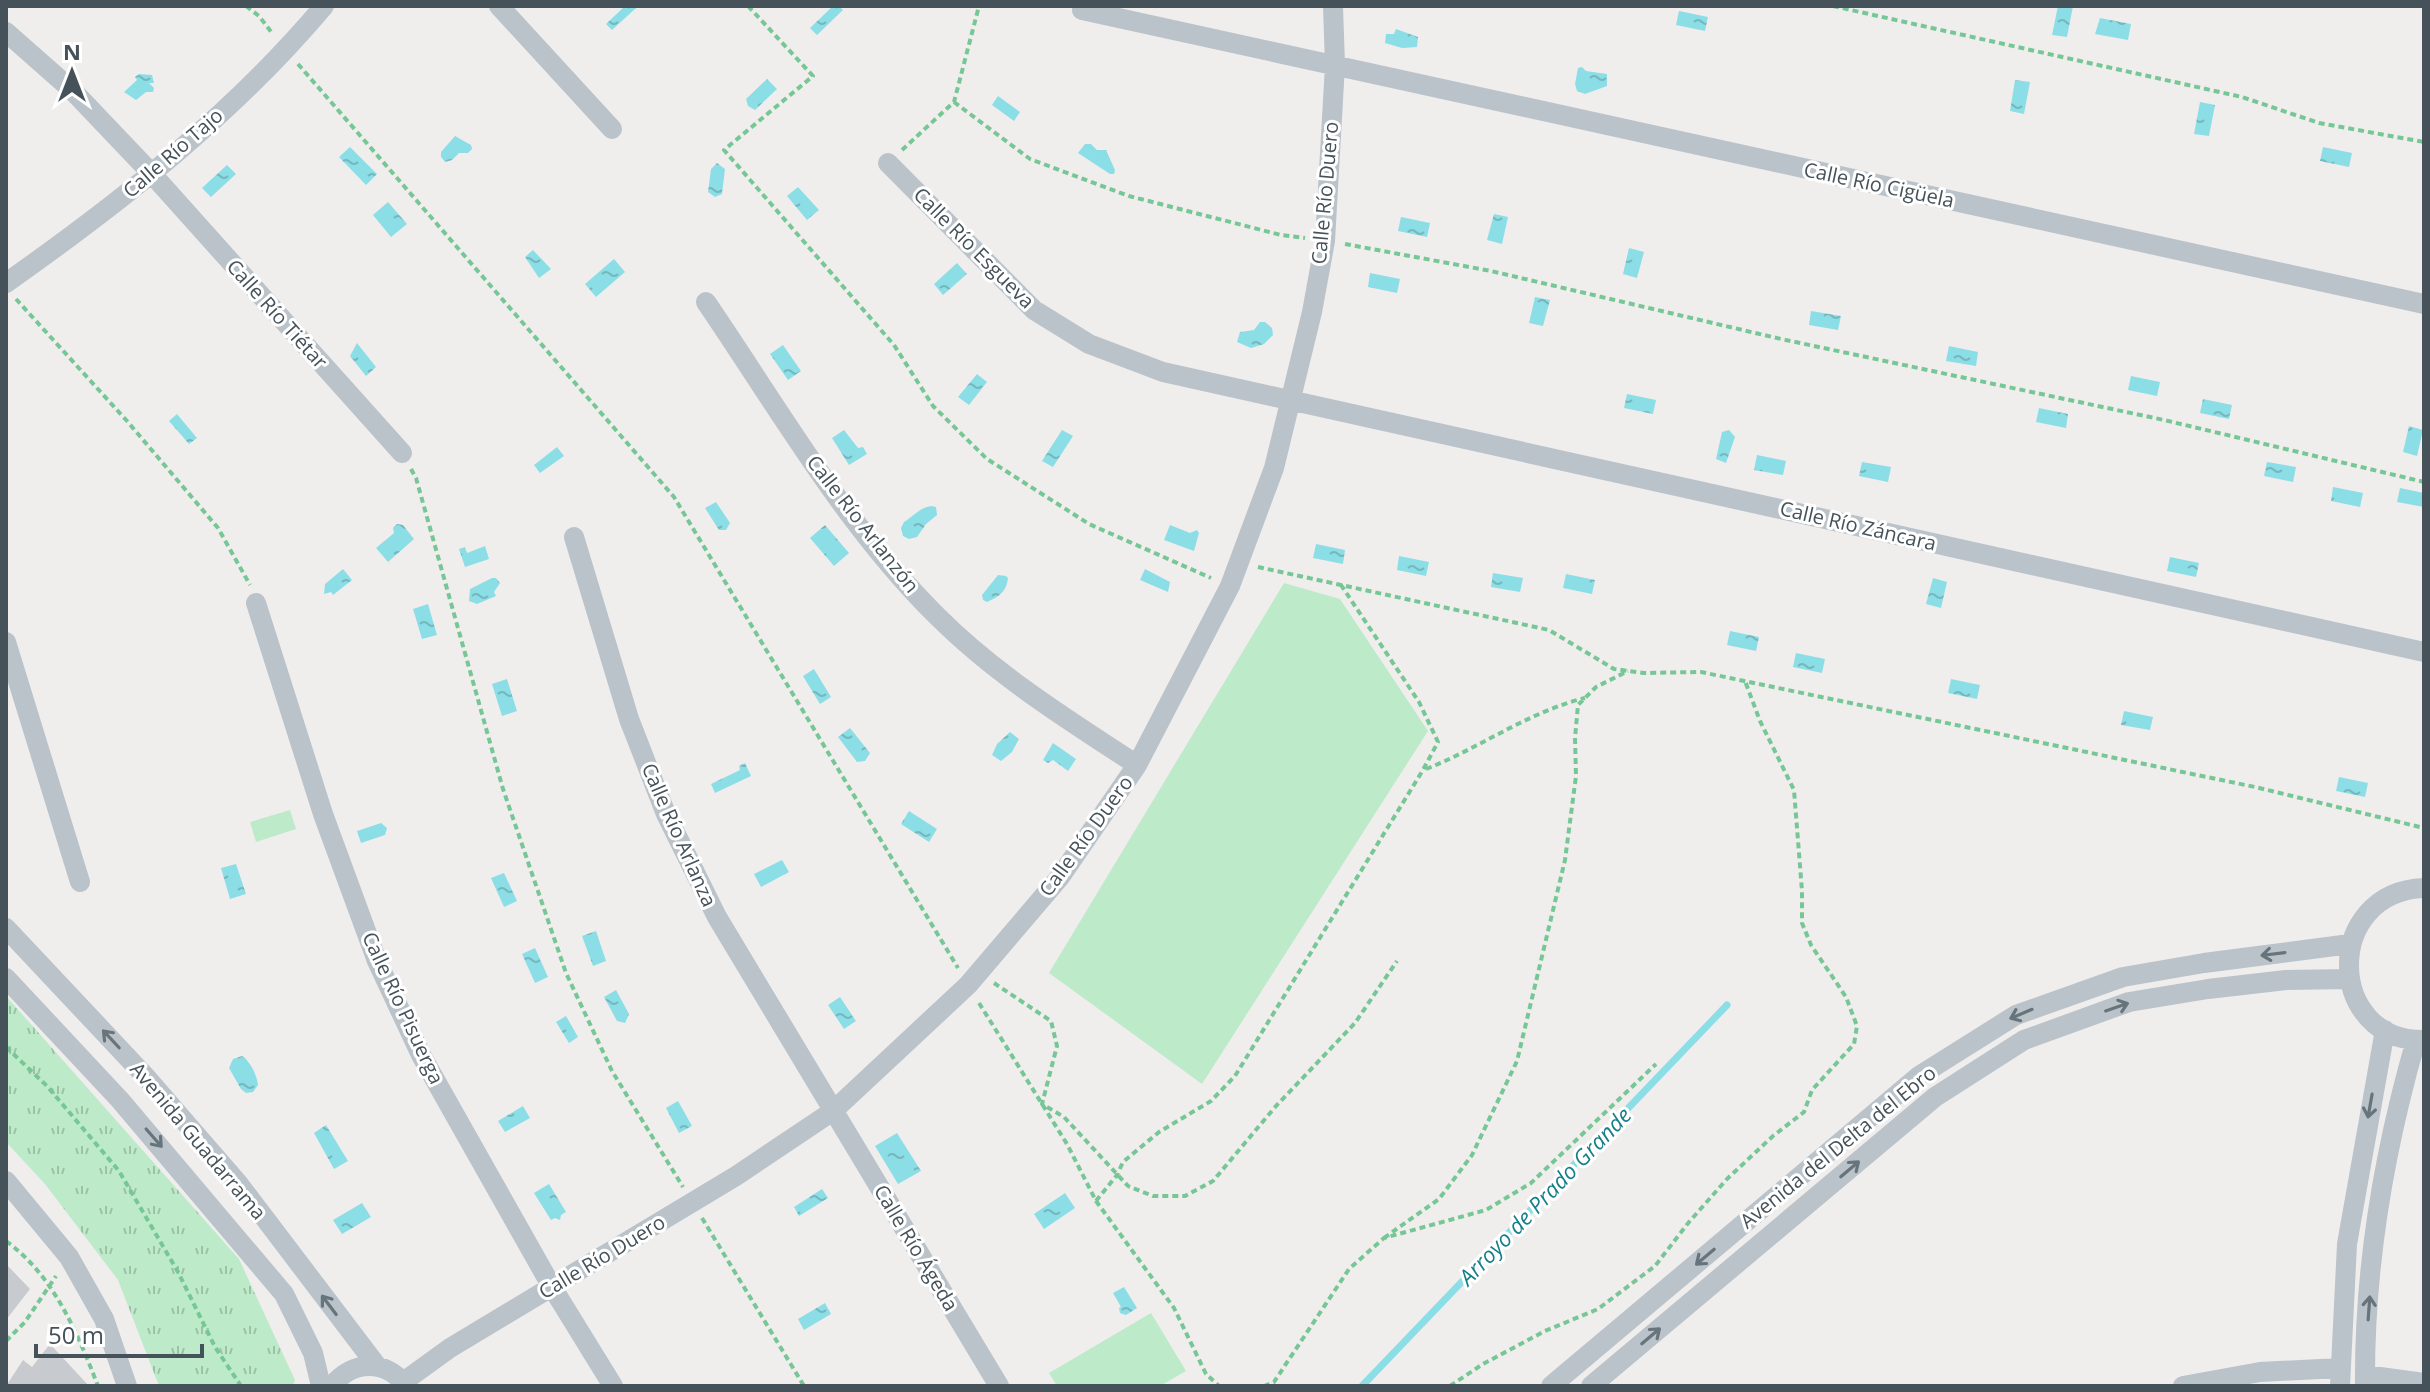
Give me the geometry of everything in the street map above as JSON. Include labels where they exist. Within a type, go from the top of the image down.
[{"type":"street","name":"Calle Río Tajo","points":[[11,291],[152,174],[286,51],[324,6]]},
{"type":"street","points":[[499,6],[612,129]]},
{"type":"street","name":"Calle Río Duero","points":[[404,1384],[450,1348],[693,1203],[833,1111],[973,979],[1060,877],[1137,765],[1230,586],[1274,468],[1325,241],[1335,65],[1333,6]]},
{"type":"street","name":"Calle Río Cigüela","points":[[1082,10],[2424,304]]},
{"type":"street","name":"Calle Río Tiétar","points":[[6,32],[73,91],[152,174],[402,453]]},
{"type":"street","name":"Calle Río Esgueva","points":[[888,163],[1034,310],[1089,344],[1163,372],[1291,400]]},
{"type":"street","name":"Calle Río Arlanzón","points":[[706,302],[846,508],[894,569],[938,617],[1045,705],[1137,765]]},
{"type":"street","name":"Calle Río Záncara","points":[[1291,400],[2424,652]]},
{"type":"street","name":"Calle Río Arlanza","points":[[574,537],[629,719],[666,814],[717,917],[833,1111]]},
{"type":"street","name":"Calle Río Pisuerga","points":[[256,603],[323,814],[377,961],[421,1055],[552,1287],[613,1386]]},
{"type":"street","points":[[6,642],[80,882]]},
{"type":"street","points":[[2424,888],[2397,892],[2376,904],[2360,922],[2350,944],[2347,961],[2356,999],[2368,1016],[2385,1030],[2420,1040],[2398,1100],[2373,1247],[2365,1380],[2424,1383]]},
{"type":"street","name":"Avenida Guadarrama","points":[[6,928],[146,1077],[238,1183],[377,1366]]},
{"type":"street","name":"Avenida del Delta del Ebro","points":[[1551,1386],[1919,1076],[2016,1015],[2123,977],[2350,944]]},
{"type":"street","name":"Avenida Guadarrama","points":[[6,978],[120,1100],[284,1294],[313,1353],[321,1386]]},
{"type":"street","name":"Avenida del Delta del Ebro","points":[[1591,1386],[1935,1097],[2024,1040],[2129,1002],[2286,980],[2349,979]]},
{"type":"street","points":[[2183,1386],[2260,1372],[2340,1377],[2347,1244],[2385,1030]]},
{"type":"street","name":"Calle Río Ágeda","points":[[833,1111],[999,1386]]},
{"type":"street","points":[[6,1181],[69,1257],[104,1319],[127,1386]]},
{"type":"street","points":[[332,1386],[350,1369],[377,1366],[391,1372],[404,1384]]},
{"type":"path","points":[[246,6],[259,16],[286,51],[674,497],[973,979],[1096,1201],[1174,1308],[1206,1374],[1219,1386]]},
{"type":"path","points":[[748,6],[813,76],[724,150],[894,345],[933,406],[987,459],[1089,524],[1230,586]]},
{"type":"path","points":[[888,163],[954,102],[979,6]]},
{"type":"path","points":[[1833,6],[2242,97],[2319,123],[2424,142]]},
{"type":"path","points":[[954,102],[1030,159],[1129,196],[1281,235],[1491,271],[1796,342],[2164,420],[2424,482]]},
{"type":"path","points":[[11,291],[218,528],[248,577],[256,603]]},
{"type":"path","points":[[402,453],[416,478],[503,789],[566,973],[612,1071],[804,1386]]},
{"type":"path","points":[[1240,563],[1549,630],[1614,669],[1644,673],[1701,672],[2240,784],[2424,828]]},
{"type":"path","points":[[1096,1201],[1117,1175],[1123,1162],[1147,1142],[1211,1101],[1235,1076],[1438,742],[1419,702],[1341,585]]},
{"type":"path","points":[[1264,1386],[1272,1384],[1349,1269],[1384,1238],[1439,1199],[1472,1155],[1517,1061],[1565,860],[1576,776],[1578,705],[1596,687],[1628,671]]},
{"type":"path","points":[[1450,1386],[1483,1364],[1545,1331],[1598,1309],[1655,1266],[1727,1179],[1804,1112],[1812,1090],[1854,1044],[1857,1026],[1846,997],[1811,945],[1802,923],[1794,790],[1760,721],[1745,681]]},
{"type":"path","points":[[1423,770],[1484,744],[1556,706],[1586,697]]},
{"type":"path","points":[[1042,1104],[1064,1117],[1128,1186],[1153,1196],[1185,1196],[1213,1181],[1276,1106],[1355,1023],[1397,961]]},
{"type":"path","points":[[973,979],[1051,1021],[1057,1046],[1042,1104]]},
{"type":"path","points":[[6,1047],[47,1086],[119,1171],[178,1272],[215,1347],[241,1386]]},
{"type":"path","points":[[1384,1238],[1486,1210],[1531,1183],[1656,1064]]},
{"type":"path","points":[[6,1241],[51,1284],[98,1386]]},
{"type":"path","points":[[6,1341],[25,1322],[51,1284]]},
{"type":"green space","points":[[1284,583],[1340,599],[1428,731],[1202,1084],[1049,973]]},
{"type":"green space","points":[[290,810],[296,829],[256,842],[250,822]]},
{"type":"green space","points":[[6,996],[239,1259],[295,1380],[293,1386],[159,1386],[118,1280],[45,1184],[6,1142]]},
{"type":"green space","points":[[1151,1313],[1186,1371],[1160,1386],[1057,1386],[1049,1373]]},
{"type":"water","points":[[625,6],[636,8],[612,30],[606,24]]},
{"type":"water","points":[[833,6],[843,10],[817,35],[810,28]]},
{"type":"water","points":[[2058,6],[2073,6],[2067,37],[2052,35]]},
{"type":"water","points":[[1679,11],[1708,17],[1705,31],[1676,25]]},
{"type":"water","points":[[2100,18],[2131,24],[2128,40],[2095,34]]},
{"type":"water","points":[[1396,29],[1418,37],[1417,47],[1402,48],[1385,43],[1386,34],[1394,34]]},
{"type":"water","points":[[1578,68],[1586,71],[1607,74],[1607,86],[1585,94],[1577,91]]},
{"type":"water","points":[[139,74],[152,75],[154,83],[149,83],[154,88],[153,92],[146,92],[136,100],[124,92]]},
{"type":"water","points":[[767,79],[777,89],[755,110],[748,106],[746,99]]},
{"type":"water","points":[[2015,80],[2030,82],[2024,114],[2010,111]]},
{"type":"water","points":[[998,96],[1020,112],[1014,121],[992,105]]},
{"type":"water","points":[[2200,102],[2215,105],[2209,136],[2194,134]]},
{"type":"water","points":[[455,136],[471,145],[472,149],[445,162],[441,152]]},
{"type":"water","points":[[1085,144],[1091,144],[1097,150],[1106,150],[1114,174],[1078,153]]},
{"type":"water","points":[[350,147],[377,174],[366,185],[339,157]]},
{"type":"water","points":[[2323,147],[2352,153],[2349,167],[2320,161]]},
{"type":"water","points":[[717,163],[725,169],[722,194],[715,197],[708,192],[711,169]]},
{"type":"water","points":[[227,165],[236,174],[211,197],[202,188]]},
{"type":"water","points":[[798,187],[819,210],[807,220],[787,196]]},
{"type":"water","points":[[388,202],[407,224],[391,237],[373,215]]},
{"type":"water","points":[[1494,214],[1508,217],[1502,244],[1487,240]]},
{"type":"water","points":[[1401,217],[1430,223],[1427,237],[1398,231]]},
{"type":"water","points":[[1629,248],[1644,252],[1637,278],[1623,274]]},
{"type":"water","points":[[533,250],[551,269],[539,278],[525,257]]},
{"type":"water","points":[[614,259],[625,272],[596,297],[585,284]]},
{"type":"water","points":[[957,263],[967,274],[943,295],[934,284]]},
{"type":"water","points":[[1370,273],[1400,279],[1397,293],[1368,287]]},
{"type":"water","points":[[1535,297],[1550,300],[1543,326],[1529,323]]},
{"type":"water","points":[[1811,311],[1841,316],[1838,330],[1809,325]]},
{"type":"water","points":[[1260,322],[1272,328],[1273,335],[1264,344],[1251,348],[1237,342],[1240,332],[1254,330]]},
{"type":"water","points":[[357,343],[376,367],[366,376],[350,356]]},
{"type":"water","points":[[783,345],[801,371],[788,380],[770,354]]},
{"type":"water","points":[[1949,346],[1978,352],[1976,366],[1946,361]]},
{"type":"water","points":[[977,374],[987,382],[969,405],[958,397]]},
{"type":"water","points":[[2131,376],[2160,382],[2157,396],[2128,390]]},
{"type":"water","points":[[1627,394],[1656,400],[1653,414],[1624,408]]},
{"type":"water","points":[[2203,399],[2232,405],[2229,419],[2200,413]]},
{"type":"water","points":[[2039,408],[2068,414],[2066,428],[2036,422]]},
{"type":"water","points":[[177,414],[197,438],[189,444],[169,421]]},
{"type":"water","points":[[2409,426],[2423,430],[2417,456],[2403,452]]},
{"type":"water","points":[[844,430],[867,454],[849,465],[832,438]]},
{"type":"water","points":[[1062,430],[1073,436],[1053,467],[1042,461]]},
{"type":"water","points":[[1729,430],[1735,437],[1726,463],[1716,459],[1722,432]]},
{"type":"water","points":[[557,447],[564,456],[540,473],[534,465]]},
{"type":"water","points":[[1757,455],[1786,461],[1783,475],[1754,470]]},
{"type":"water","points":[[1862,462],[1891,467],[1888,482],[1859,476]]},
{"type":"water","points":[[2267,462],[2296,467],[2293,482],[2264,476]]},
{"type":"water","points":[[2333,487],[2363,493],[2360,507],[2331,501]]},
{"type":"water","points":[[2400,488],[2424,493],[2424,507],[2397,502]]},
{"type":"water","points":[[716,502],[730,523],[726,530],[719,530],[705,508]]},
{"type":"water","points":[[931,506],[936,507],[937,515],[917,537],[909,539],[903,536],[901,528],[904,522]]},
{"type":"water","points":[[397,524],[403,525],[414,539],[388,562],[376,548],[394,533],[393,528]]},
{"type":"water","points":[[825,525],[849,553],[834,566],[810,538]]},
{"type":"water","points":[[1170,525],[1190,533],[1197,530],[1199,533],[1194,551],[1164,540]]},
{"type":"water","points":[[1316,544],[1345,550],[1343,564],[1313,558]]},
{"type":"water","points":[[485,546],[489,559],[465,567],[459,549],[465,547],[467,553]]},
{"type":"water","points":[[1399,556],[1429,562],[1426,576],[1397,570]]},
{"type":"water","points":[[2170,557],[2199,563],[2196,577],[2167,571]]},
{"type":"water","points":[[343,569],[352,580],[333,595],[331,592],[324,594],[325,584]]},
{"type":"water","points":[[1145,569],[1170,582],[1168,592],[1140,580]]},
{"type":"water","points":[[1493,573],[1523,578],[1520,592],[1491,587]]},
{"type":"water","points":[[1566,574],[1595,580],[1592,594],[1563,588]]},
{"type":"water","points":[[998,575],[1008,578],[1004,590],[987,602],[983,600],[982,595]]},
{"type":"water","points":[[492,578],[500,583],[494,592],[496,596],[477,604],[469,601],[470,589]]},
{"type":"water","points":[[1933,578],[1947,582],[1941,608],[1926,604]]},
{"type":"water","points":[[428,604],[437,635],[422,639],[413,609]]},
{"type":"water","points":[[1730,631],[1759,637],[1756,651],[1727,645]]},
{"type":"water","points":[[1796,653],[1825,659],[1822,673],[1793,667]]},
{"type":"water","points":[[814,669],[831,697],[820,704],[803,676]]},
{"type":"water","points":[[507,679],[517,711],[502,716],[492,684]]},
{"type":"water","points":[[1951,679],[1980,685],[1977,699],[1948,693]]},
{"type":"water","points":[[2124,711],[2153,717],[2150,730],[2121,725]]},
{"type":"water","points":[[850,728],[870,753],[865,761],[857,762],[838,737]]},
{"type":"water","points":[[1010,732],[1019,739],[1012,752],[1001,761],[992,755],[997,744]]},
{"type":"water","points":[[1053,743],[1076,759],[1068,771],[1053,760],[1048,763],[1043,760]]},
{"type":"water","points":[[745,763],[751,776],[715,793],[711,784],[740,770],[739,766]]},
{"type":"water","points":[[2339,777],[2368,783],[2365,797],[2336,791]]},
{"type":"water","points":[[909,811],[937,829],[929,842],[901,824]]},
{"type":"water","points":[[381,823],[387,828],[385,835],[361,843],[357,831]]},
{"type":"water","points":[[782,860],[789,872],[761,887],[754,874]]},
{"type":"water","points":[[236,864],[246,894],[230,899],[221,868]]},
{"type":"water","points":[[504,873],[517,901],[504,907],[491,878]]},
{"type":"water","points":[[596,931],[606,961],[593,966],[582,936]]},
{"type":"water","points":[[535,948],[548,977],[535,983],[522,954]]},
{"type":"water","points":[[616,990],[629,1014],[625,1023],[617,1021],[604,997]]},
{"type":"water","points":[[840,997],[856,1021],[844,1029],[828,1005]]},
{"type":"water","points":[[566,1016],[578,1037],[569,1043],[556,1022]]},
{"type":"water","points":[[242,1056],[256,1077],[258,1085],[253,1092],[246,1093],[241,1089],[229,1068],[233,1059]]},
{"type":"water","points":[[678,1101],[692,1126],[679,1133],[666,1108]]},
{"type":"water","points":[[523,1106],[530,1118],[505,1132],[498,1121]]},
{"type":"water","points":[[326,1125],[348,1161],[334,1169],[314,1133]]},
{"type":"water","points":[[897,1133],[921,1171],[898,1184],[875,1146]]},
{"type":"water","points":[[549,1184],[566,1212],[560,1220],[551,1220],[534,1193]]},
{"type":"water","points":[[822,1189],[828,1198],[799,1216],[794,1207]]},
{"type":"water","points":[[1065,1193],[1075,1208],[1044,1229],[1034,1214]]},
{"type":"water","points":[[362,1203],[371,1217],[342,1234],[333,1220]]},
{"type":"water","points":[[1124,1287],[1137,1308],[1126,1315],[1120,1313],[1121,1307],[1113,1293]]},
{"type":"water","points":[[825,1303],[831,1314],[804,1330],[798,1319]]},
{"type":"building","points":[[6,1264],[30,1289],[6,1320]]},
{"type":"building","points":[[50,1344],[89,1386],[6,1386],[23,1360],[32,1367]]},
{"type":"waterway","name":"Arroyo de Prado Grande","points":[[1362,1386],[1727,1005]]}]
